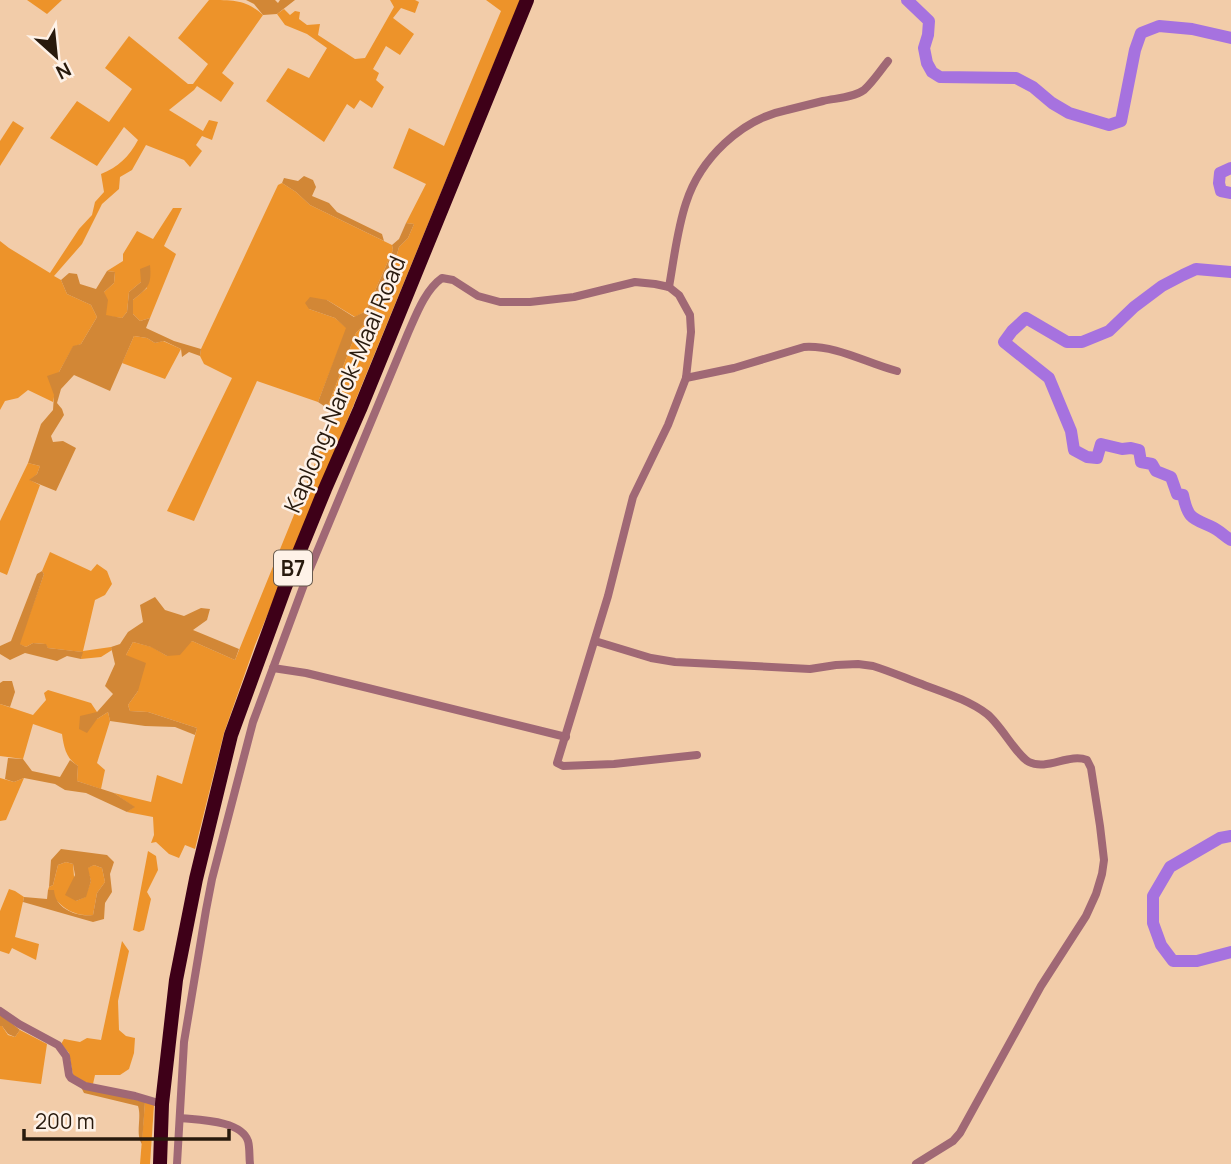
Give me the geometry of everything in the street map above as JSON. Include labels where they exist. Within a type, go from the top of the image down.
[{"type":"highway","name":"Kaplong-Narok-Maai Road","points":[[160,1164],[162,1104],[178,968],[196,879],[231,735],[285,587],[527,0]]},
{"type":"street","points":[[669,287],[686,202],[698,178],[723,145],[735,134],[767,115],[862,92],[888,61]]},
{"type":"street","points":[[177,1164],[184,1042],[212,879],[253,722],[309,570],[418,309],[435,283],[442,278],[453,280],[478,296],[500,302],[574,297],[635,282],[669,287],[679,295],[690,315],[686,378],[668,425],[633,497],[595,640],[557,763],[614,764],[697,755]]},
{"type":"street","points":[[686,378],[816,346],[853,355],[897,371]]},
{"type":"street","points":[[595,640],[651,658],[675,662],[810,669],[836,665],[873,666],[968,702],[988,715],[1031,763],[1076,758],[1085,759],[1089,763],[1103,845],[1102,874],[1096,894],[1086,916],[1041,986],[960,1133],[953,1141],[916,1164]]},
{"type":"street","points":[[273,668],[339,681],[566,737]]},
{"type":"street","points":[[210,824],[226,829]]},
{"type":"street","points":[[178,968],[197,968]]},
{"type":"street","points":[[0,1011],[58,1045],[66,1056],[69,1075],[78,1083],[162,1104]]},
{"type":"street","points":[[180,1118],[231,1125],[239,1129],[248,1140],[250,1164]]},
{"type":"shaded area","points":[[27,0],[62,0],[47,14]]},
{"type":"shaded area","points":[[209,0],[239,2],[251,6],[263,15],[222,73],[234,83],[221,102],[197,86],[169,110],[203,131],[209,120],[218,122],[212,140],[202,136],[196,145],[202,151],[190,167],[184,160],[146,145],[132,170],[120,177],[119,189],[102,204],[82,244],[54,276],[61,280],[67,294],[91,305],[97,317],[81,344],[73,347],[59,372],[53,402],[28,390],[18,398],[5,401],[0,410],[0,241],[50,273],[79,229],[92,215],[95,202],[104,192],[101,174],[122,161],[138,140],[124,127],[97,166],[50,138],[77,101],[109,122],[132,89],[105,68],[129,36],[188,84],[193,84],[208,64],[178,38]]},
{"type":"shaded area","points":[[246,0],[275,0],[278,3],[280,0],[295,0],[277,14],[263,15],[254,4]]},
{"type":"shaded area","points":[[390,0],[419,2],[415,13],[401,8],[393,18],[414,34],[400,55],[386,46],[373,69],[379,73],[376,80],[384,87],[372,108],[360,100],[354,109],[347,104],[324,142],[266,101],[288,68],[309,78],[327,48],[307,34],[285,25],[277,14],[284,9],[290,15],[295,11],[300,12],[299,19],[307,25],[320,24],[318,35],[355,59],[365,58],[394,7]]},
{"type":"shaded area","points":[[486,0],[520,0],[255,645],[224,733],[195,849],[185,845],[179,858],[169,854],[156,842],[151,843],[154,835],[153,817],[127,812],[134,807],[114,793],[151,802],[157,775],[182,784],[197,728],[148,712],[130,711],[128,705],[138,691],[126,655],[133,642],[152,647],[167,656],[192,641],[235,660],[335,414],[327,408],[356,333],[372,316],[386,294],[399,247],[408,238],[414,224],[406,223],[426,184],[393,168],[409,128],[444,146],[501,11]]},
{"type":"shaded area","points":[[13,121],[24,128],[0,166],[0,141]]},
{"type":"shaded area","points":[[304,176],[313,180],[316,187],[312,196],[329,203],[337,212],[382,234],[384,241],[310,205],[282,183],[284,178],[298,181]]},
{"type":"shaded area","points":[[282,183],[310,205],[392,245],[393,250],[366,311],[355,317],[327,300],[309,309],[335,318],[347,328],[318,402],[257,381],[194,521],[167,511],[232,378],[204,364],[200,356],[201,349],[278,185]]},
{"type":"shaded area","points":[[173,208],[182,208],[164,246],[176,254],[150,318],[140,321],[133,314],[133,300],[147,288],[141,282],[129,292],[127,312],[122,318],[106,316],[104,292],[114,283],[115,272],[107,271],[123,261],[123,254],[137,231],[153,239]]},
{"type":"shaded area","points":[[406,223],[414,224],[408,238],[399,247],[386,293],[372,316],[356,333],[327,408],[318,402],[346,328],[335,318],[309,309],[305,303],[310,297],[327,300],[354,317],[366,311],[393,250],[392,245],[399,239]]},
{"type":"shaded area","points":[[150,265],[149,282],[133,300],[133,314],[140,321],[150,318],[146,328],[174,341],[201,349],[200,356],[189,352],[182,357],[181,349],[164,341],[155,343],[147,338],[134,336],[110,391],[74,375],[61,389],[57,403],[64,415],[51,436],[53,442],[63,441],[76,448],[56,491],[29,480],[37,474],[40,466],[28,463],[41,424],[53,410],[54,395],[47,376],[59,372],[73,346],[81,344],[97,317],[91,305],[67,294],[61,280],[69,273],[77,274],[80,284],[96,289],[107,271],[115,272],[114,283],[104,292],[108,300],[106,315],[122,318],[127,312],[129,292],[141,282],[140,269]]},
{"type":"shaded area","points":[[134,336],[147,338],[155,343],[163,341],[181,349],[165,379],[122,363]]},
{"type":"shaded area","points":[[28,463],[40,466],[37,474],[30,480],[40,485],[7,575],[0,572],[0,521]]},
{"type":"shaded area","points":[[50,552],[91,571],[97,564],[107,571],[112,584],[105,595],[95,600],[83,651],[111,647],[112,650],[101,657],[81,659],[82,652],[48,648],[45,644],[33,643],[26,647],[19,644]]},
{"type":"shaded area","points":[[42,571],[44,574],[20,644],[26,647],[33,643],[46,644],[48,648],[83,652],[81,659],[67,656],[57,661],[25,653],[10,660],[0,654],[0,646],[11,641],[37,574]]},
{"type":"shaded area","points":[[155,597],[165,610],[184,616],[201,608],[210,609],[207,620],[193,630],[239,649],[235,660],[192,641],[180,655],[167,656],[151,647],[133,642],[126,655],[146,663],[138,691],[128,705],[130,711],[148,712],[197,728],[195,735],[175,727],[110,721],[108,712],[97,719],[87,733],[79,729],[80,716],[97,712],[113,694],[105,686],[115,664],[111,647],[120,644],[128,632],[143,622],[140,605]]},
{"type":"shaded area","points":[[12,681],[15,692],[10,707],[0,704],[0,683]]},
{"type":"shaded area","points":[[48,690],[91,703],[97,712],[97,719],[108,712],[110,721],[97,763],[105,770],[101,789],[77,781],[78,766],[66,752],[62,734],[33,724],[23,759],[0,756],[0,704],[33,715],[46,700],[44,693]]},
{"type":"shaded area","points":[[8,758],[23,759],[32,771],[60,777],[70,760],[78,766],[77,781],[114,793],[135,807],[127,812],[86,793],[65,790],[55,784],[24,778],[14,782],[5,779]]},
{"type":"shaded area","points":[[0,778],[14,782],[24,778],[6,820],[0,821]]},
{"type":"shaded area","points":[[61,849],[107,855],[114,862],[110,874],[112,892],[105,903],[104,919],[93,922],[23,902],[24,897],[47,899],[48,890],[54,890],[55,897],[63,907],[80,915],[93,915],[97,893],[105,882],[102,868],[94,865],[88,868],[91,881],[86,897],[76,901],[65,895],[75,875],[73,864],[66,862],[58,865],[53,885],[49,887],[51,860]]},
{"type":"shaded area","points":[[148,851],[156,856],[158,870],[147,892],[151,899],[144,930],[139,932],[133,930]]},
{"type":"shaded area","points":[[66,862],[73,864],[76,901],[85,897],[91,881],[87,868],[94,865],[102,868],[105,882],[97,893],[93,915],[79,914],[67,909],[48,890],[53,885],[58,865]]},
{"type":"shaded area","points":[[9,889],[24,897],[15,937],[39,944],[36,960],[12,948],[9,954],[0,951],[0,911]]},
{"type":"shaded area","points":[[122,941],[129,951],[118,1001],[119,1030],[126,1036],[135,1038],[134,1053],[129,1069],[120,1075],[95,1075],[93,1084],[79,1081],[73,1075],[69,1053],[61,1044],[64,1039],[80,1042],[87,1038],[101,1040]]},
{"type":"shaded area","points":[[0,1014],[20,1030],[15,1037],[0,1026]]},
{"type":"shaded area","points":[[0,1026],[8,1035],[15,1037],[20,1030],[47,1044],[41,1084],[0,1079]]},
{"type":"shaded area","points":[[81,1087],[145,1102],[142,1144],[139,1136],[138,1106],[84,1093]]},
{"type":"shaded area","points":[[145,1102],[154,1105],[150,1164],[140,1164]]},
{"type":"waterway","points":[[907,0],[929,21],[924,48],[927,63],[932,72],[940,77],[1016,78],[1069,113],[1109,125],[1121,121],[1141,33],[1159,26],[1192,29],[1231,38]]},
{"type":"waterway","points":[[1231,168],[1220,173],[1219,183],[1221,191],[1231,193]]},
{"type":"waterway","points":[[1231,272],[1196,269],[1183,275],[1162,286],[1134,307],[1109,331],[1082,342],[1067,342],[1026,318],[1004,342],[1049,378],[1071,431],[1074,450],[1087,457],[1097,458],[1101,444],[1139,450],[1141,462],[1152,464],[1156,471],[1171,477],[1177,494],[1183,495],[1192,517],[1215,528],[1231,540]]},
{"type":"waterway","points":[[1231,836],[1220,838],[1170,867],[1153,896],[1153,923],[1161,945],[1173,961],[1197,961],[1231,952]]}]
